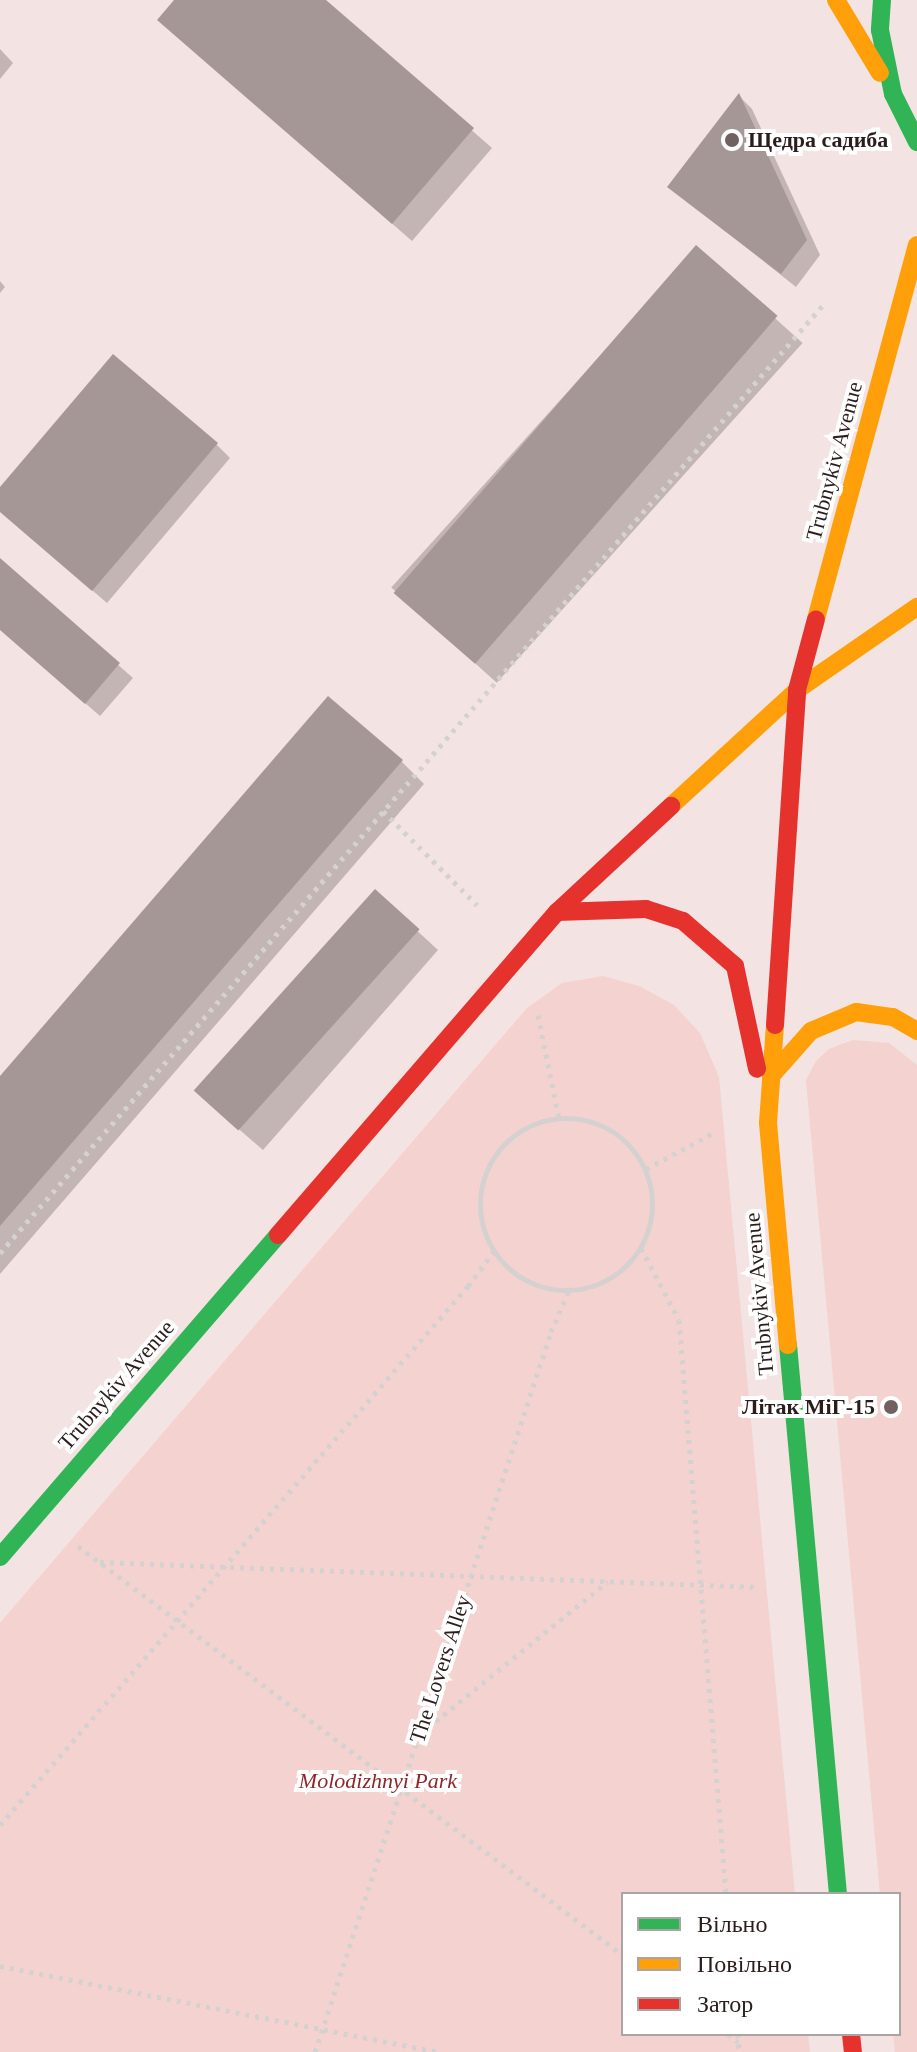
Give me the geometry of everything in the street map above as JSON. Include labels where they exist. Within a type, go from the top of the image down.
[{"type":"main road","points":[[836,0],[893,94],[917,142]]},
{"type":"main road","points":[[882,0],[880,30],[893,94]]},
{"type":"main road","name":"Trubnykiv Avenue","points":[[838,1892],[768,1123],[797,690],[917,245]]},
{"type":"main road","name":"Trubnykiv Avenue","points":[[0,1557],[557,912],[797,690],[917,607]]},
{"type":"main road","points":[[557,912],[646,909],[683,921],[735,966],[768,1123]]},
{"type":"main road","points":[[771,1076],[811,1031],[856,1012],[893,1017],[917,1031]]},
{"type":"path","points":[[0,1253],[823,305]]},
{"type":"path","points":[[383,811],[477,905]]},
{"type":"path","points":[[534,1003],[553,1075],[559,1118]]},
{"type":"path","points":[[559,1118],[585,1119],[611,1129],[631,1147],[646,1169],[652,1196],[651,1222],[641,1248],[623,1268],[598,1284],[569,1290],[540,1286],[514,1273],[494,1251],[482,1224],[480,1194],[489,1166],[505,1142],[530,1125],[559,1118]]},
{"type":"path","points":[[646,1169],[723,1128]]},
{"type":"path","points":[[641,1248],[679,1320],[726,1892]]},
{"type":"path","points":[[0,1825],[468,1286],[494,1251]]},
{"type":"path","name":"The Lovers Alley","points":[[315,2052],[551,1332],[569,1290]]},
{"type":"path","points":[[36,1514],[621,1953]]},
{"type":"path","points":[[99,1562],[810,1589]]},
{"type":"path","points":[[419,1734],[608,1581]]},
{"type":"path","points":[[0,1966],[437,2052]]},
{"type":"path","points":[[730,2036],[738,2042]]},
{"type":"path","points":[[738,2036],[739,2052]]},
{"type":"green space","name":"Molodizhnyi Park","points":[[603,976],[639,986],[674,1005],[700,1033],[719,1077],[795,1892],[621,1892],[621,2036],[808,2036],[810,2052],[0,2052],[0,1623],[527,1008],[562,983]]},
{"type":"green space","points":[[853,1040],[889,1043],[917,1065],[917,2052],[895,2052],[893,2036],[901,2036],[901,1892],[880,1892],[806,1080],[816,1061],[829,1049]]},
{"type":"building","points":[[174,0],[326,0],[474,128],[392,224],[157,20]]},
{"type":"building","name":"Щедра садиба","points":[[739,93],[807,240],[781,274],[667,187]]},
{"type":"building","points":[[696,245],[778,316],[475,664],[394,593]]},
{"type":"building","points":[[113,354],[218,443],[92,591],[0,512],[0,487]]},
{"type":"building","points":[[0,558],[120,663],[85,704],[0,630]]},
{"type":"building","points":[[328,696],[403,760],[0,1226],[0,1076]]},
{"type":"building","points":[[375,889],[420,929],[238,1131],[194,1090]]},
{"type":"traffic: fast","points":[[882,0],[880,30],[893,94],[917,142]]},
{"type":"traffic: fast","points":[[0,1557],[278,1235]]},
{"type":"traffic: fast","points":[[788,1345],[838,1892]]},
{"type":"traffic: slow","points":[[836,0],[880,73]]},
{"type":"traffic: slow","points":[[816,619],[917,245]]},
{"type":"traffic: slow","points":[[671,806],[797,690],[917,607]]},
{"type":"traffic: slow","points":[[771,1076],[811,1031],[856,1012],[893,1017],[917,1031]]},
{"type":"traffic: slow","points":[[775,1025],[768,1123],[788,1345]]},
{"type":"traffic: jam","points":[[775,1025],[797,690],[816,619]]},
{"type":"traffic: jam","points":[[278,1235],[557,912],[671,806]]},
{"type":"traffic: jam","points":[[557,912],[646,909],[683,921],[735,966],[757,1069]]},
{"type":"traffic: jam","points":[[851,2036],[853,2052]]},
{"type":"place","name":"Щедра садиба","points":[[732,140]]},
{"type":"place","name":"Літак МіГ-15","points":[[891,1407]]}]
